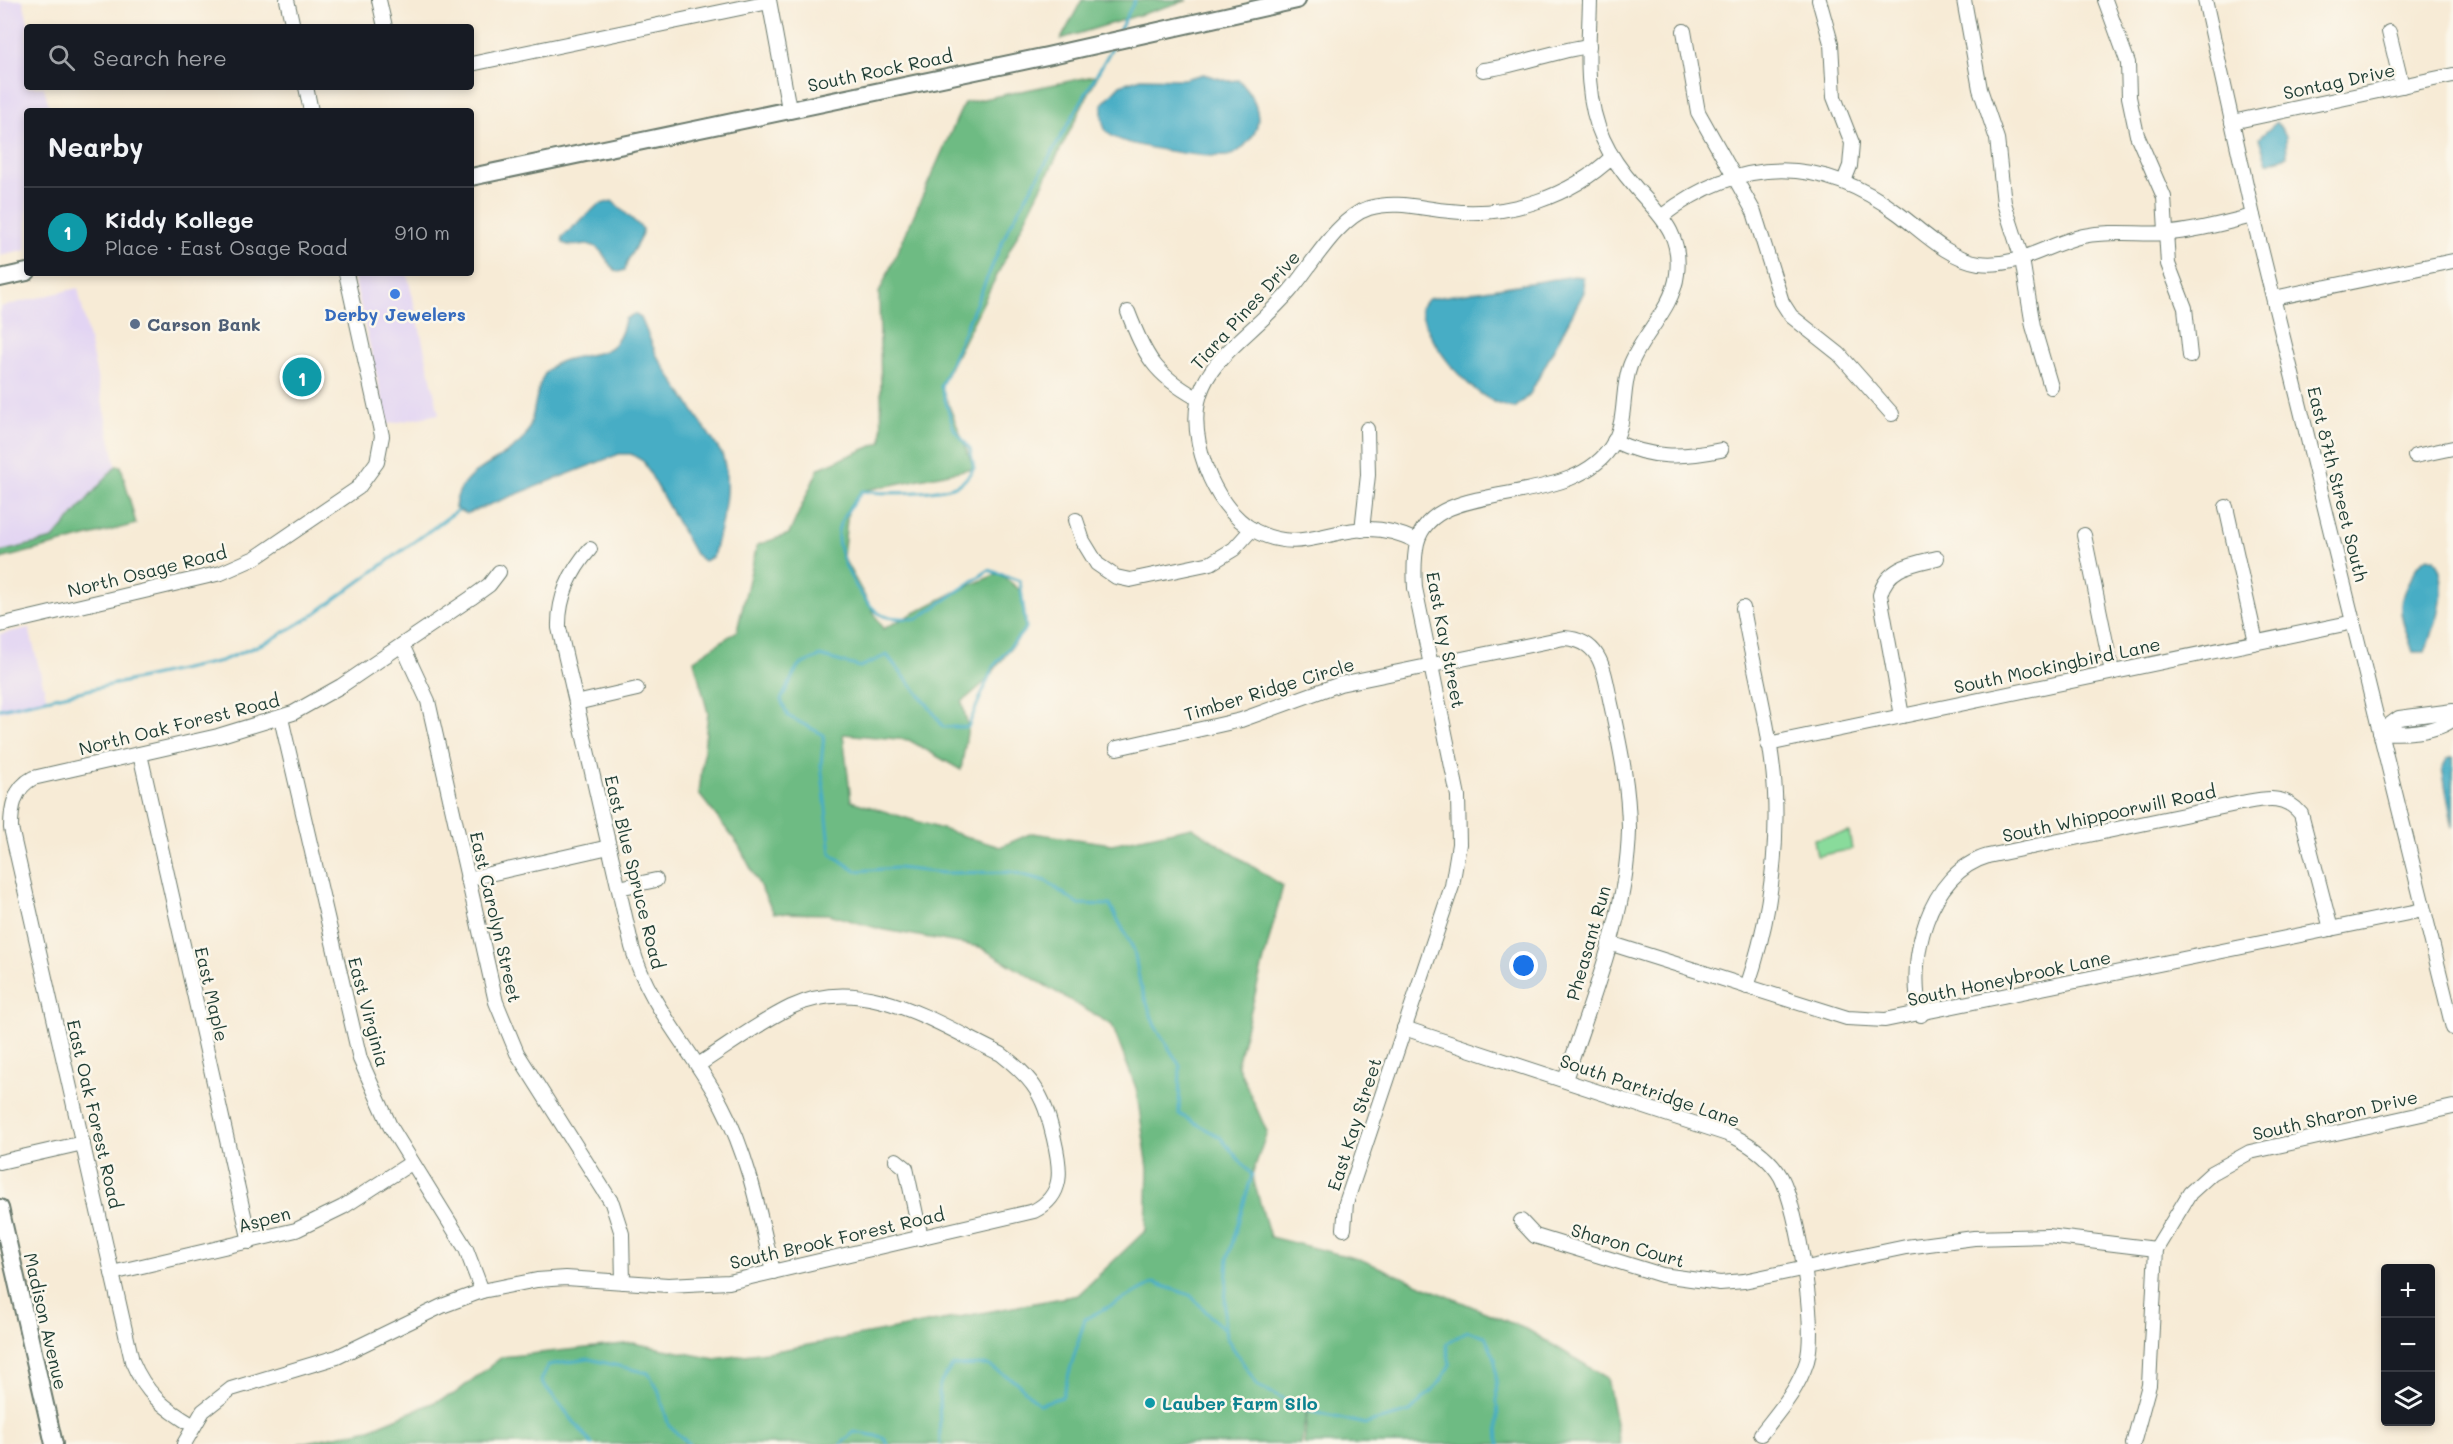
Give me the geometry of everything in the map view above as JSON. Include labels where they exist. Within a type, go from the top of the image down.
[{"type":"main road","name":"South Rock Road","points":[[474,176],[1047,56],[1297,0]]},
{"type":"main road","points":[[0,278],[24,273]]},
{"type":"main road","name":"Madison Avenue","points":[[0,1208],[54,1444]]},
{"type":"street","points":[[287,0],[292,24]]},
{"type":"street","points":[[379,0],[384,24]]},
{"type":"street","name":"East Kay Street","points":[[1581,0],[1588,29]]},
{"type":"street","name":"East Kay Street","points":[[1344,1230],[1346,1203],[1452,886],[1459,844],[1455,779],[1415,588],[1414,568],[1418,541],[1432,520],[1453,506],[1576,477],[1598,462],[1614,441],[1620,428],[1629,368],[1647,331],[1668,303],[1677,275],[1676,248],[1662,216],[1612,157],[1596,119],[1591,99],[1588,46],[1590,0]]},
{"type":"street","points":[[1819,0],[1831,43],[1834,97],[1852,143],[1850,166],[1844,182]]},
{"type":"street","points":[[1964,0],[1978,81],[1997,139],[2004,203],[2022,259],[2033,326],[2051,387]]},
{"type":"street","points":[[2105,0],[2128,63],[2132,117],[2139,141],[2164,197],[2168,233],[2168,264],[2185,308],[2190,356]]},
{"type":"street","name":"East 87th Street South","points":[[2205,0],[2253,216],[2453,1028]]},
{"type":"street","points":[[474,63],[769,1],[789,109]]},
{"type":"street","points":[[1684,32],[1698,112],[1754,212],[1782,302],[1791,316],[1839,354],[1892,414]]},
{"type":"street","points":[[2389,32],[2402,86]]},
{"type":"street","points":[[1484,70],[1507,67],[1553,52],[1588,46]]},
{"type":"street","name":"Sontag Drive","points":[[2232,122],[2453,75]]},
{"type":"street","points":[[307,90],[310,108]]},
{"type":"street","name":"Tiara Pines Drive","points":[[1418,541],[1386,531],[1362,530],[1298,542],[1269,537],[1252,529],[1229,509],[1210,478],[1198,442],[1197,398],[1202,384],[1215,364],[1254,330],[1290,292],[1340,229],[1357,214],[1368,208],[1401,204],[1449,211],[1484,211],[1550,198],[1583,182],[1612,157]]},
{"type":"street","points":[[1662,216],[1699,191],[1735,176],[1756,171],[1787,170],[1821,175],[1844,182],[1881,201],[1948,251],[1962,258],[1994,264],[2022,259],[2082,236],[2125,231],[2168,233],[2189,231],[2253,216]]},
{"type":"street","points":[[2274,298],[2453,261]]},
{"type":"street","name":"North Osage Road","points":[[0,626],[190,582],[238,566],[255,558],[358,488],[377,462],[381,430],[347,276]]},
{"type":"street","points":[[1128,312],[1144,353],[1175,385],[1197,398]]},
{"type":"street","points":[[1362,530],[1368,475],[1367,429]]},
{"type":"street","points":[[1614,441],[1658,456],[1686,456],[1721,450]]},
{"type":"street","points":[[2415,456],[2453,448]]},
{"type":"street","points":[[2226,507],[2256,642]]},
{"type":"street","points":[[1076,520],[1083,541],[1097,564],[1116,577],[1130,580],[1211,563],[1234,549],[1252,529]]},
{"type":"street","points":[[2084,535],[2112,672]]},
{"type":"street","name":"East Blue Spruce Road","points":[[590,549],[570,577],[559,610],[559,628],[641,976],[698,1065],[722,1106],[736,1136],[750,1176],[774,1272]]},
{"type":"street","points":[[1902,716],[1880,595],[1885,581],[1898,569],[1937,558]]},
{"type":"street","name":"North Oak Forest Road","points":[[21,787],[33,778],[140,754],[281,718],[317,701],[402,645],[483,590],[499,572]]},
{"type":"street","points":[[1743,608],[1775,794],[1774,858],[1764,926],[1747,987]]},
{"type":"street","name":"South Mockingbird Lane","points":[[1768,744],[2354,622]]},
{"type":"street","name":"Timber Ridge Circle","points":[[1117,748],[1241,720],[1340,684],[1564,638],[1584,641]]},
{"type":"street","name":"Pheasant Run","points":[[1565,1080],[1617,918],[1626,869],[1628,800],[1623,762],[1602,663],[1598,654],[1584,641]]},
{"type":"street","name":"East Carolyn Street","points":[[402,645],[428,701],[490,983],[514,1047],[607,1194],[618,1219],[623,1247],[623,1282]]},
{"type":"street","points":[[576,703],[638,689]]},
{"type":"street","points":[[2380,732],[2399,718],[2453,711]]},
{"type":"street","name":"East Virginia","points":[[281,718],[360,1059],[390,1126],[411,1163],[454,1227],[472,1263],[482,1291]]},
{"type":"street","points":[[2380,732],[2402,734],[2440,726],[2453,719]]},
{"type":"street","name":"East Maple","points":[[140,754],[250,1242]]},
{"type":"street","name":"East Oak Forest Road","points":[[21,787],[12,807],[11,828],[112,1273],[137,1373],[155,1399],[194,1426]]},
{"type":"street","name":"South Whippoorwill Road","points":[[1921,1015],[1915,986],[1918,956],[1937,898],[1950,879],[1961,869],[1988,856],[2267,798],[2289,802],[2304,818],[2331,929]]},
{"type":"street","points":[[467,879],[609,847]]},
{"type":"street","points":[[619,888],[656,880]]},
{"type":"street","name":"South Honeybrook Lane","points":[[1609,943],[1847,1018],[1885,1020],[1921,1015],[2423,910]]},
{"type":"street","name":"South Brook Forest Road","points":[[184,1444],[209,1404],[231,1389],[337,1357],[442,1305],[482,1291],[537,1280],[566,1278],[668,1285],[716,1283],[774,1272],[1034,1211],[1052,1197],[1060,1180],[1060,1167],[1047,1110],[1029,1081],[1001,1054],[889,1002],[851,995],[810,1000],[790,1007],[698,1065]]},
{"type":"street","name":"South Partridge Lane","points":[[1404,1028],[1733,1136],[1758,1150],[1774,1167],[1785,1188],[1803,1269],[1811,1330],[1807,1358],[1793,1393],[1761,1434]]},
{"type":"street","name":"South Sharon Drive","points":[[2156,1249],[2190,1193],[2231,1160],[2250,1152],[2285,1143],[2453,1107]]},
{"type":"street","points":[[0,1162],[83,1143]]},
{"type":"street","points":[[896,1160],[906,1168],[921,1238]]},
{"type":"street","name":"Aspen","points":[[112,1273],[250,1242],[321,1220],[411,1163]]},
{"type":"street","name":"Sharon Court","points":[[1521,1221],[1535,1236],[1680,1280],[1720,1283],[1744,1281],[1803,1269]]},
{"type":"street","points":[[1803,1269],[1906,1247],[1974,1238],[2048,1236],[2156,1249],[2149,1385],[2133,1444]]},
{"type":"shaded area","points":[[0,0],[23,0],[28,24],[24,24],[24,90],[45,90],[49,108],[24,108],[24,251],[0,256]]},
{"type":"shaded area","points":[[354,276],[408,276],[439,414],[388,424]]},
{"type":"shaded area","points":[[78,288],[116,466],[53,539],[0,552],[0,307]]},
{"type":"shaded area","points":[[29,628],[47,700],[0,712],[0,634]]},
{"type":"green space","points":[[1082,0],[1188,0],[1061,39]]},
{"type":"green space","points":[[1098,75],[941,386],[974,468],[862,491],[848,510],[843,557],[883,629],[957,591],[999,573],[1021,591],[1026,628],[986,681],[962,702],[968,727],[961,770],[909,740],[843,734],[851,801],[1000,847],[1032,833],[1112,844],[1192,827],[1283,886],[1237,1064],[1267,1132],[1252,1175],[1270,1237],[1362,1260],[1530,1331],[1607,1378],[1620,1444],[1304,1444],[1309,1395],[1301,1444],[298,1444],[370,1429],[454,1394],[502,1357],[633,1343],[715,1359],[781,1350],[1078,1295],[1146,1230],[1148,1168],[1136,1088],[1112,1025],[980,947],[880,929],[828,914],[774,913],[738,844],[699,794],[708,713],[694,660],[737,631],[757,545],[789,534],[819,468],[882,442],[879,293],[964,103]]},
{"type":"green space","points":[[116,466],[121,466],[136,524],[0,559],[0,552],[53,539]]},
{"type":"green space","points":[[1849,832],[1852,849],[1817,856],[1814,839]]},
{"type":"water","points":[[1203,74],[1228,81],[1239,80],[1255,104],[1258,120],[1256,128],[1246,144],[1235,153],[1217,156],[1166,151],[1118,139],[1109,134],[1105,128],[1102,104],[1120,85],[1141,78],[1184,79]]},
{"type":"water","points":[[2277,122],[2286,136],[2287,156],[2267,163],[2259,138]]},
{"type":"water","points":[[612,201],[643,229],[625,270],[619,272],[611,266],[596,247],[587,244],[566,245],[562,237],[598,205]]},
{"type":"water","points":[[1574,276],[1583,277],[1584,292],[1530,394],[1515,408],[1484,396],[1469,385],[1443,355],[1425,323],[1420,308],[1428,299]]},
{"type":"water","points":[[634,314],[641,318],[657,356],[722,454],[726,492],[713,557],[704,561],[695,554],[643,461],[631,454],[619,454],[466,514],[455,508],[464,484],[482,468],[514,448],[523,439],[528,431],[542,379],[547,370],[566,359],[607,350],[615,344],[621,334],[625,319]]},
{"type":"water","points":[[2428,557],[2434,559],[2439,569],[2442,593],[2434,630],[2425,652],[2413,652],[2401,613],[2401,604],[2416,569]]},
{"type":"water","points":[[2453,757],[2453,828],[2442,768],[2447,759]]},
{"type":"waterway","points":[[1118,33],[1135,0]]},
{"type":"waterway","points":[[1112,48],[1008,229],[941,386],[954,429],[970,449],[974,468],[961,483],[953,487],[898,493],[862,491],[844,516],[838,532],[841,553],[852,579],[868,602],[884,616],[917,619],[989,570],[1020,581],[1026,628],[993,667],[968,727],[943,727],[887,655],[860,667],[820,656],[798,666],[781,700],[788,716],[824,735],[821,764],[831,854],[856,871],[897,868],[943,873],[1012,872],[1046,881],[1078,904],[1110,905],[1134,950],[1140,984],[1155,1026],[1180,1066],[1179,1114],[1220,1137],[1252,1175],[1228,1258],[1224,1320],[1226,1337],[1258,1386],[1309,1411],[1365,1424],[1410,1412],[1441,1381],[1450,1364],[1446,1344],[1467,1331],[1485,1336],[1495,1358],[1499,1444]]},
{"type":"waterway","points":[[0,709],[221,661],[269,641],[309,618],[458,510]]},
{"type":"waterway","points":[[940,1444],[939,1385],[952,1366],[988,1365],[1016,1382],[1039,1404],[1062,1397],[1085,1319],[1154,1283],[1190,1295],[1225,1331]]},
{"type":"waterway","points":[[592,1444],[541,1381],[548,1365],[589,1359],[648,1373],[658,1389],[669,1426],[689,1444]]},
{"type":"waterway","points":[[841,1444],[854,1432],[883,1437],[888,1444]]},
{"type":"place","name":"Derby Jewelers","points":[[395,294]]},
{"type":"place","name":"Carson Bank","points":[[135,324]]},
{"type":"place","name":"Kiddy Kollege","points":[[302,377]]},
{"type":"place","name":"Lauber Farm Silo","points":[[1150,1403]]}]
